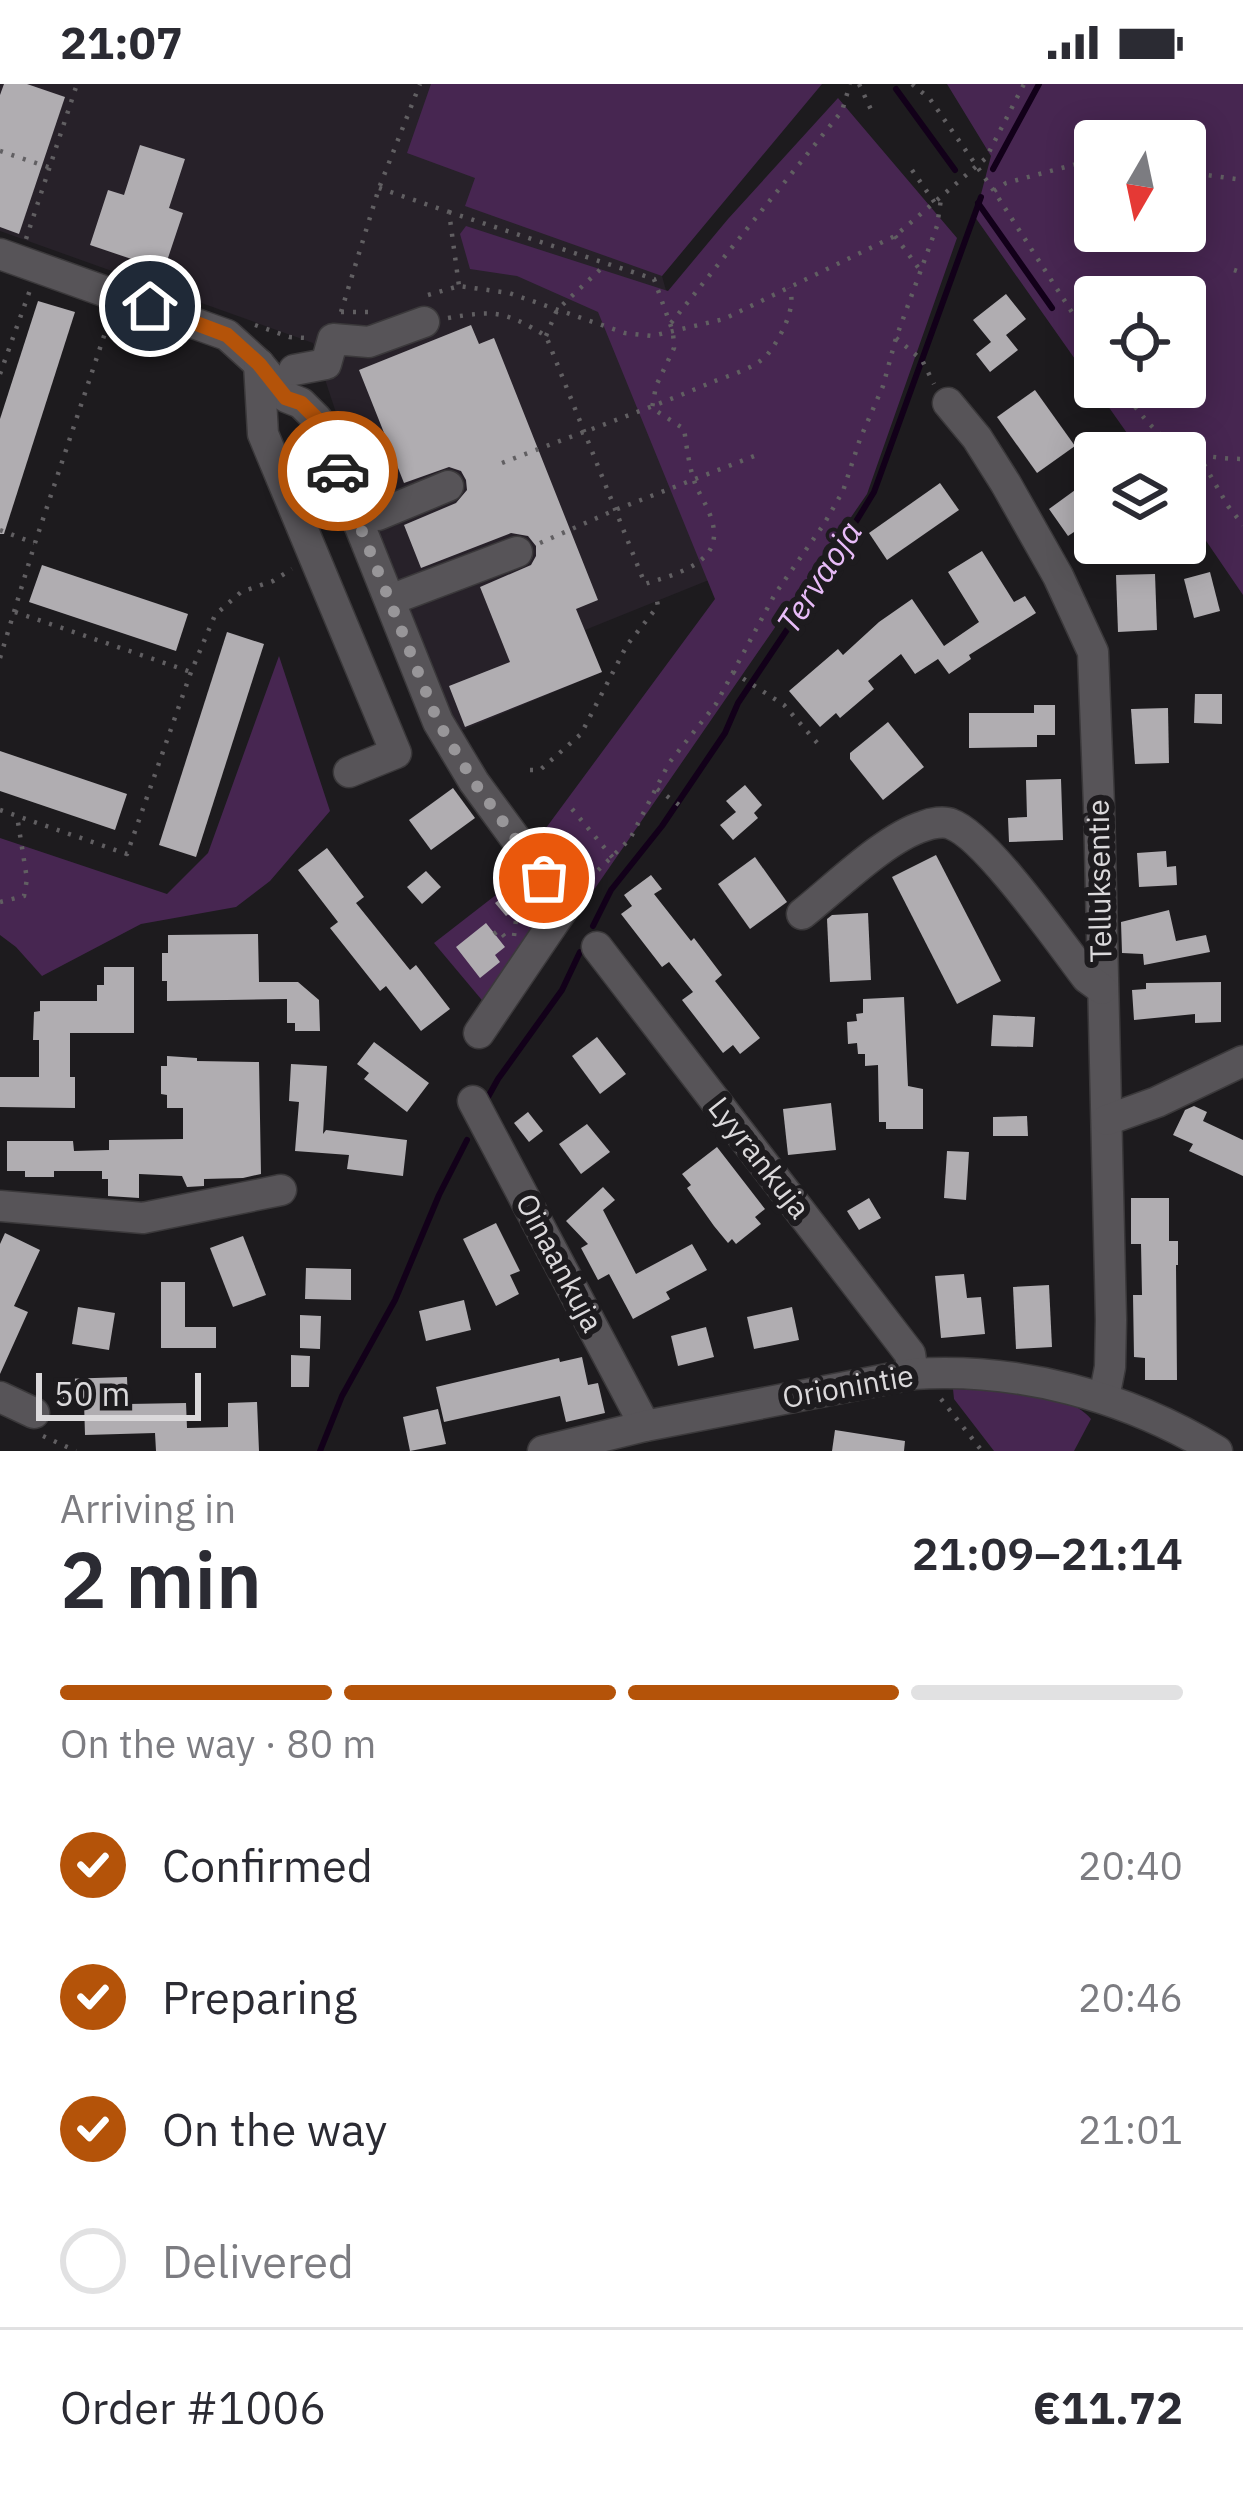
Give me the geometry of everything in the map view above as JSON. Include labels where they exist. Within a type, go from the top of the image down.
[{"type":"street","points":[[12,250],[227,335],[286,398],[301,403],[317,419],[438,722],[474,782],[557,895],[479,1033]]},
{"type":"street","points":[[294,370],[326,364],[337,325],[369,342],[420,310]]},
{"type":"street","points":[[259,364],[263,434],[396,753],[349,772]]},
{"type":"street","name":"Telluksentie","points":[[948,403],[1006,484],[1058,576],[1093,652],[1111,1319],[1105,1398]]},
{"type":"street","points":[[378,515],[448,487]]},
{"type":"street","points":[[390,600],[526,549]]},
{"type":"street","points":[[802,914],[908,833],[927,824],[950,823],[982,843],[1087,978],[1102,989]]},
{"type":"street","name":"Lyyrankuja","points":[[597,947],[922,1373]]},
{"type":"street","points":[[1107,1120],[1243,1061]]},
{"type":"street","name":"Oinaankuja","points":[[473,1101],[645,1426]]},
{"type":"street","points":[[0,1206],[143,1218],[281,1190]]},
{"type":"street","name":"Orionintie","points":[[542,1451],[645,1426],[922,1373],[1002,1376],[1105,1398],[1217,1451]]},
{"type":"street","points":[[0,1397],[34,1413]]},
{"type":"path","points":[[12,250],[51,168],[77,84]]},
{"type":"path","points":[[337,325],[380,188],[419,86],[409,84]]},
{"type":"path","points":[[670,324],[842,111],[850,84]]},
{"type":"path","points":[[859,84],[874,116]]},
{"type":"path","points":[[913,84],[930,99],[1074,315]]},
{"type":"path","points":[[420,310],[459,286],[508,293],[625,333],[652,336],[724,319],[895,236],[986,158],[1024,84]]},
{"type":"path","points":[[0,151],[51,168]]},
{"type":"path","points":[[994,191],[1006,183],[1074,165]]},
{"type":"path","points":[[494,934],[499,930],[513,947],[517,912],[576,891],[630,839],[669,763],[716,704],[791,568],[843,491],[937,226],[938,201],[912,170]]},
{"type":"path","points":[[1206,175],[1243,180]]},
{"type":"path","points":[[380,188],[654,279],[674,348],[656,386],[652,408]]},
{"type":"path","points":[[448,212],[459,286]]},
{"type":"path","points":[[895,236],[920,271]]},
{"type":"path","points":[[546,336],[556,310],[607,264]]},
{"type":"path","points":[[1234,270],[1243,274]]},
{"type":"path","points":[[0,374],[32,284]]},
{"type":"path","points":[[502,464],[751,366],[766,356],[789,316],[794,298],[789,288]]},
{"type":"path","points":[[420,310],[487,311],[516,317],[546,336],[645,584],[693,568],[709,553],[714,538],[713,523],[694,480],[684,430],[652,408]]},
{"type":"path","points":[[289,337],[373,312]]},
{"type":"path","points":[[0,656],[112,314]]},
{"type":"path","points":[[896,338],[922,361]]},
{"type":"path","points":[[1137,408],[1156,432]]},
{"type":"path","points":[[526,549],[762,454]]},
{"type":"path","points":[[1206,455],[1243,459]]},
{"type":"path","points":[[1206,467],[1243,525]]},
{"type":"path","points":[[0,530],[35,543]]},
{"type":"path","points":[[0,810],[128,854],[215,614],[242,592],[290,572],[312,548]]},
{"type":"path","points":[[530,770],[540,770],[581,734],[627,645],[658,606],[657,601]]},
{"type":"path","points":[[15,612],[191,672]]},
{"type":"path","points":[[732,671],[784,705],[819,745]]},
{"type":"path","points":[[657,790],[682,807]]},
{"type":"path","points":[[572,809],[613,858]]},
{"type":"path","points":[[0,902],[24,896],[27,879],[17,816]]},
{"type":"path","points":[[922,1373],[982,1451]]},
{"type":"shaded area","points":[[0,84],[818,84],[662,276],[683,351],[776,553],[585,630],[602,672],[463,730],[438,722],[313,343],[0,231]]},
{"type":"shaded area","points":[[431,84],[822,84],[662,276],[465,206],[475,178],[407,153]]},
{"type":"shaded area","points":[[947,84],[1243,84],[1243,595],[1206,541],[1206,432],[1126,432],[1109,408],[1206,408],[1206,276],[1074,276],[1074,358],[975,217],[991,156]]},
{"type":"shaded area","points":[[838,98],[957,238],[867,494],[589,897],[543,832],[715,599],[598,312],[517,276],[470,269],[460,234],[466,226],[668,291]]},
{"type":"shaded area","points":[[279,656],[330,811],[270,881],[236,907],[141,924],[42,976],[0,935],[0,838],[167,894],[208,853]]},
{"type":"shaded area","points":[[524,873],[540,894],[544,914],[486,1005],[434,943]]},
{"type":"shaded area","points":[[953,1389],[1046,1396],[1091,1419],[1074,1451],[994,1451],[954,1399]]},
{"type":"building","points":[[4,84],[27,84],[65,97],[19,234],[0,227],[0,95]]},
{"type":"building","points":[[140,145],[185,159],[169,208],[183,213],[164,270],[90,245],[108,190],[124,195]]},
{"type":"building","points":[[1006,294],[1026,319],[1006,335],[1018,350],[990,372],[976,354],[991,342],[973,320]]},
{"type":"building","points":[[38,301],[75,312],[4,534],[0,534],[0,419]]},
{"type":"building","points":[[471,325],[479,344],[494,338],[598,600],[576,609],[602,672],[465,727],[449,686],[510,662],[480,587],[531,565],[536,546],[528,536],[511,533],[421,568],[404,525],[456,503],[467,490],[466,480],[461,471],[449,467],[404,483],[359,370]]},
{"type":"building","points":[[1035,390],[1074,447],[1037,473],[997,417]]},
{"type":"building","points":[[940,483],[959,510],[887,560],[869,533]]},
{"type":"building","points":[[1074,491],[1074,532],[1068,536],[1049,509]]},
{"type":"building","points":[[982,551],[1014,602],[1025,596],[1036,613],[969,655],[971,659],[949,674],[938,659],[915,674],[901,654],[868,681],[874,689],[840,718],[836,713],[820,727],[789,691],[838,649],[843,655],[912,599],[944,646],[979,622],[948,572]]},
{"type":"building","points":[[42,565],[188,614],[176,651],[29,602]]},
{"type":"building","points":[[1210,572],[1220,611],[1194,618],[1184,579]]},
{"type":"building","points":[[1155,574],[1157,630],[1118,632],[1116,575]]},
{"type":"building","points":[[227,632],[264,644],[196,857],[159,845]]},
{"type":"building","points":[[1195,694],[1222,694],[1222,724],[1194,723]]},
{"type":"building","points":[[1034,705],[1055,705],[1055,735],[1037,735],[1037,747],[969,748],[969,713],[1034,713]]},
{"type":"building","points":[[1168,708],[1169,763],[1135,764],[1131,709]]},
{"type":"building","points":[[888,722],[924,767],[883,800],[850,753]]},
{"type":"building","points":[[0,751],[127,794],[115,830],[0,791]]},
{"type":"building","points":[[1061,779],[1063,840],[1009,842],[1008,818],[1027,817],[1026,780]]},
{"type":"building","points":[[745,785],[762,805],[754,813],[758,818],[733,840],[720,825],[736,812],[726,801]]},
{"type":"building","points":[[453,788],[475,818],[431,850],[409,820]]},
{"type":"building","points":[[327,848],[364,897],[356,903],[410,970],[416,965],[450,1009],[421,1031],[386,986],[380,991],[330,928],[338,922],[298,870]]},
{"type":"building","points":[[1166,851],[1167,867],[1176,866],[1177,885],[1139,887],[1137,853]]},
{"type":"building","points":[[936,855],[1001,981],[957,1004],[892,877]]},
{"type":"building","points":[[755,857],[787,902],[750,929],[718,884]]},
{"type":"building","points":[[426,871],[441,887],[422,904],[407,887]]},
{"type":"building","points":[[651,875],[662,889],[654,894],[722,975],[715,981],[760,1038],[740,1054],[733,1045],[723,1053],[682,1000],[693,992],[669,962],[662,967],[621,914],[632,906],[624,895]]},
{"type":"building","points":[[517,886],[528,899],[506,916],[495,903]]},
{"type":"building","points":[[1169,910],[1176,941],[1206,935],[1210,952],[1144,965],[1143,954],[1122,953],[1121,922]]},
{"type":"building","points":[[868,913],[871,980],[830,982],[827,919]]},
{"type":"building","points":[[486,923],[505,947],[495,955],[500,962],[480,978],[456,947]]},
{"type":"building","points":[[258,934],[259,982],[298,982],[319,1000],[320,1031],[295,1031],[295,1023],[287,1023],[287,999],[167,1001],[162,953],[168,953],[168,935]]},
{"type":"building","points":[[104,967],[134,967],[134,1033],[70,1033],[75,1108],[0,1107],[0,1077],[39,1077],[39,1040],[33,1040],[34,1012],[40,1011],[40,1001],[97,1001],[97,985],[104,985]]},
{"type":"building","points":[[1221,982],[1221,1022],[1195,1023],[1195,1014],[1134,1020],[1132,990],[1146,989],[1146,983]]},
{"type":"building","points":[[904,997],[908,1086],[923,1089],[923,1129],[886,1129],[886,1122],[879,1122],[878,1065],[865,1066],[865,1054],[858,1054],[857,1043],[848,1044],[847,1022],[857,1021],[856,1014],[863,1013],[863,999]]},
{"type":"building","points":[[993,1015],[1035,1017],[1033,1047],[991,1046]]},
{"type":"building","points":[[597,1037],[626,1074],[600,1094],[572,1056]]},
{"type":"building","points":[[374,1042],[429,1083],[407,1112],[364,1079],[369,1073],[357,1064]]},
{"type":"building","points":[[167,1056],[259,1062],[261,1174],[204,1179],[204,1186],[187,1187],[182,1176],[139,1174],[139,1198],[108,1196],[108,1179],[102,1179],[102,1171],[54,1171],[54,1177],[25,1177],[25,1171],[7,1171],[7,1141],[73,1141],[74,1151],[109,1150],[109,1140],[183,1139],[183,1108],[167,1108],[167,1095],[161,1094],[161,1066],[167,1066]]},
{"type":"building","points":[[291,1064],[327,1066],[323,1134],[326,1130],[407,1140],[403,1176],[347,1169],[349,1155],[295,1151],[299,1102],[289,1101]]},
{"type":"building","points":[[831,1103],[836,1150],[788,1155],[783,1109]]},
{"type":"building","points":[[1194,1106],[1207,1112],[1203,1121],[1243,1140],[1243,1176],[1189,1151],[1193,1144],[1173,1135],[1185,1110]]},
{"type":"building","points":[[528,1112],[543,1131],[529,1142],[514,1123]]},
{"type":"building","points":[[1027,1116],[1028,1136],[993,1136],[993,1117]]},
{"type":"building","points":[[587,1124],[610,1152],[581,1174],[559,1144]]},
{"type":"building","points":[[717,1147],[765,1209],[755,1217],[761,1224],[736,1244],[732,1239],[728,1243],[714,1226],[682,1174]]},
{"type":"building","points":[[947,1151],[969,1152],[966,1200],[944,1198]]},
{"type":"building","points":[[603,1187],[615,1200],[603,1210],[636,1274],[692,1244],[707,1270],[666,1292],[670,1299],[633,1319],[609,1274],[598,1280],[581,1248],[588,1244],[566,1221]]},
{"type":"building","points":[[869,1198],[881,1218],[859,1230],[847,1211]]},
{"type":"building","points":[[1131,1198],[1169,1198],[1169,1241],[1178,1241],[1177,1380],[1145,1380],[1145,1358],[1134,1357],[1133,1295],[1142,1295],[1141,1244],[1131,1244]]},
{"type":"building","points":[[496,1223],[520,1271],[510,1275],[519,1294],[496,1306],[463,1239]]},
{"type":"building","points":[[5,1233],[40,1250],[14,1306],[28,1312],[0,1374],[0,1244]]},
{"type":"building","points":[[243,1236],[266,1295],[233,1307],[210,1248]]},
{"type":"building","points":[[306,1268],[351,1269],[351,1300],[305,1299]]},
{"type":"building","points":[[964,1274],[967,1298],[981,1297],[985,1334],[941,1338],[935,1276]]},
{"type":"building","points":[[161,1282],[185,1282],[185,1327],[216,1327],[216,1348],[161,1348]]},
{"type":"building","points":[[1049,1285],[1052,1347],[1016,1349],[1013,1287]]},
{"type":"building","points":[[464,1300],[471,1330],[426,1341],[419,1311]]},
{"type":"building","points":[[78,1307],[115,1313],[109,1350],[72,1344]]},
{"type":"building","points":[[792,1307],[799,1340],[754,1349],[747,1317]]},
{"type":"building","points":[[300,1315],[321,1316],[320,1349],[300,1348]]},
{"type":"building","points":[[706,1327],[714,1357],[678,1366],[671,1336]]},
{"type":"building","points":[[291,1355],[310,1356],[309,1387],[291,1387]]},
{"type":"building","points":[[582,1357],[588,1385],[598,1383],[605,1413],[566,1422],[560,1396],[444,1422],[436,1387],[559,1358],[560,1362]]},
{"type":"building","points":[[127,1377],[128,1404],[186,1403],[187,1428],[228,1427],[228,1403],[257,1402],[259,1451],[156,1451],[155,1433],[85,1435],[84,1402],[63,1402],[62,1379]]},
{"type":"building","points":[[438,1409],[446,1444],[410,1451],[403,1417]]},
{"type":"building","points":[[835,1430],[905,1441],[904,1451],[832,1451]]},
{"type":"waterway","name":"Tervaoja","points":[[993,169],[1039,84]]},
{"type":"waterway","points":[[896,89],[955,170]]},
{"type":"waterway","name":"Tervaoja","points":[[593,926],[611,890],[662,826],[725,733],[738,703],[874,492],[981,197]]},
{"type":"waterway","points":[[978,203],[1052,308]]},
{"type":"waterway","name":"Tervaoja","points":[[488,1097],[562,990],[580,952]]},
{"type":"waterway","name":"Tervaoja","points":[[320,1451],[342,1396],[395,1300],[467,1140]]},
{"type":"way so far","points":[[338,471],[438,722],[474,782],[544,878]]},
{"type":"route","points":[[150,306],[227,335],[286,398],[301,403],[317,419],[338,471]]}]
